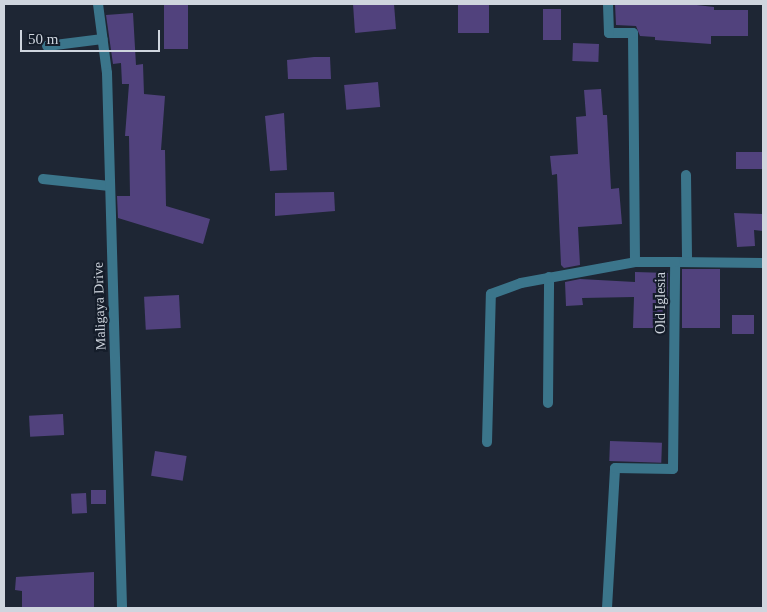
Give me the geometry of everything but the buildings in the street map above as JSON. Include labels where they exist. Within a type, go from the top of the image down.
[{"type":"street","name":"Maligaya Drive","points":[[98,4],[107,73],[122,608]]},
{"type":"street","name":"Old Iglesia","points":[[607,608],[615,468],[673,469],[675,262],[634,262],[633,33],[609,32],[608,4]]},
{"type":"street","points":[[46,46],[102,39]]},
{"type":"street","points":[[686,175],[687,262]]},
{"type":"street","points":[[43,179],[110,186]]},
{"type":"street","points":[[487,442],[491,294],[549,277],[634,262]]},
{"type":"street","points":[[675,262],[763,263]]},
{"type":"street","points":[[548,403],[549,277]]}]
